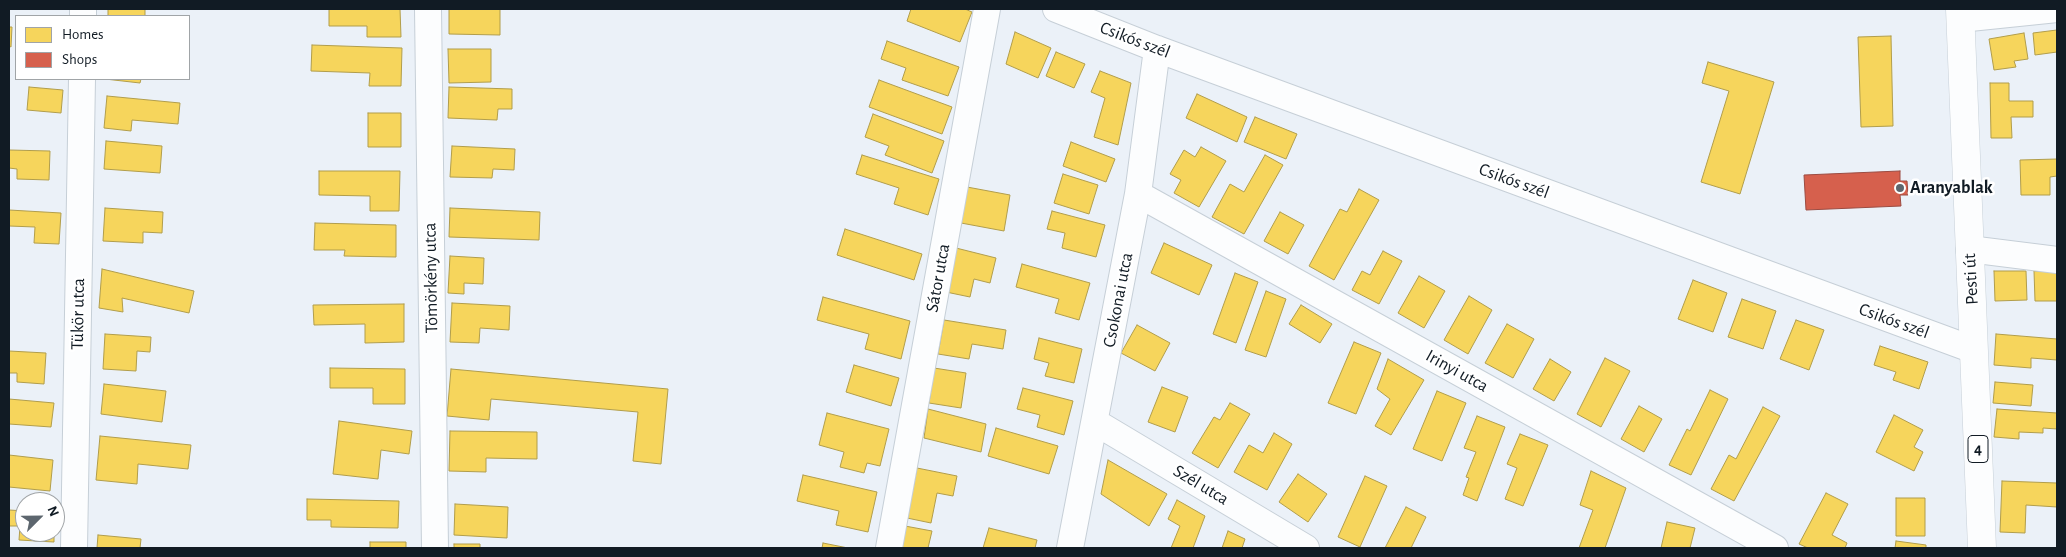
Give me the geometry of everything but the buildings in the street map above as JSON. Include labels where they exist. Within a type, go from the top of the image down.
[{"type":"main road","name":"Pesti út","points":[[1960,14],[1982,548]]},
{"type":"street","name":"Tömörkény utca","points":[[428,9],[435,548]]},
{"type":"street","name":"Sátor utca","points":[[889,548],[987,9]]},
{"type":"street","name":"Csikós szél","points":[[1056,9],[1157,49],[1974,350]]},
{"type":"street","points":[[1960,14],[2057,9]]},
{"type":"street","name":"Csokonai utca","points":[[1070,548],[1138,194],[1157,49]]},
{"type":"street","name":"Tükör utca","points":[[74,548],[82,80]]},
{"type":"street","name":"Irinyi utca","points":[[1138,194],[1775,548]]},
{"type":"street","points":[[1969,249],[2057,260]]},
{"type":"street","name":"Szél utca","points":[[1095,422],[1306,548]]},
{"type":"place","name":"Aranyablak","points":[[1900,188]]}]
